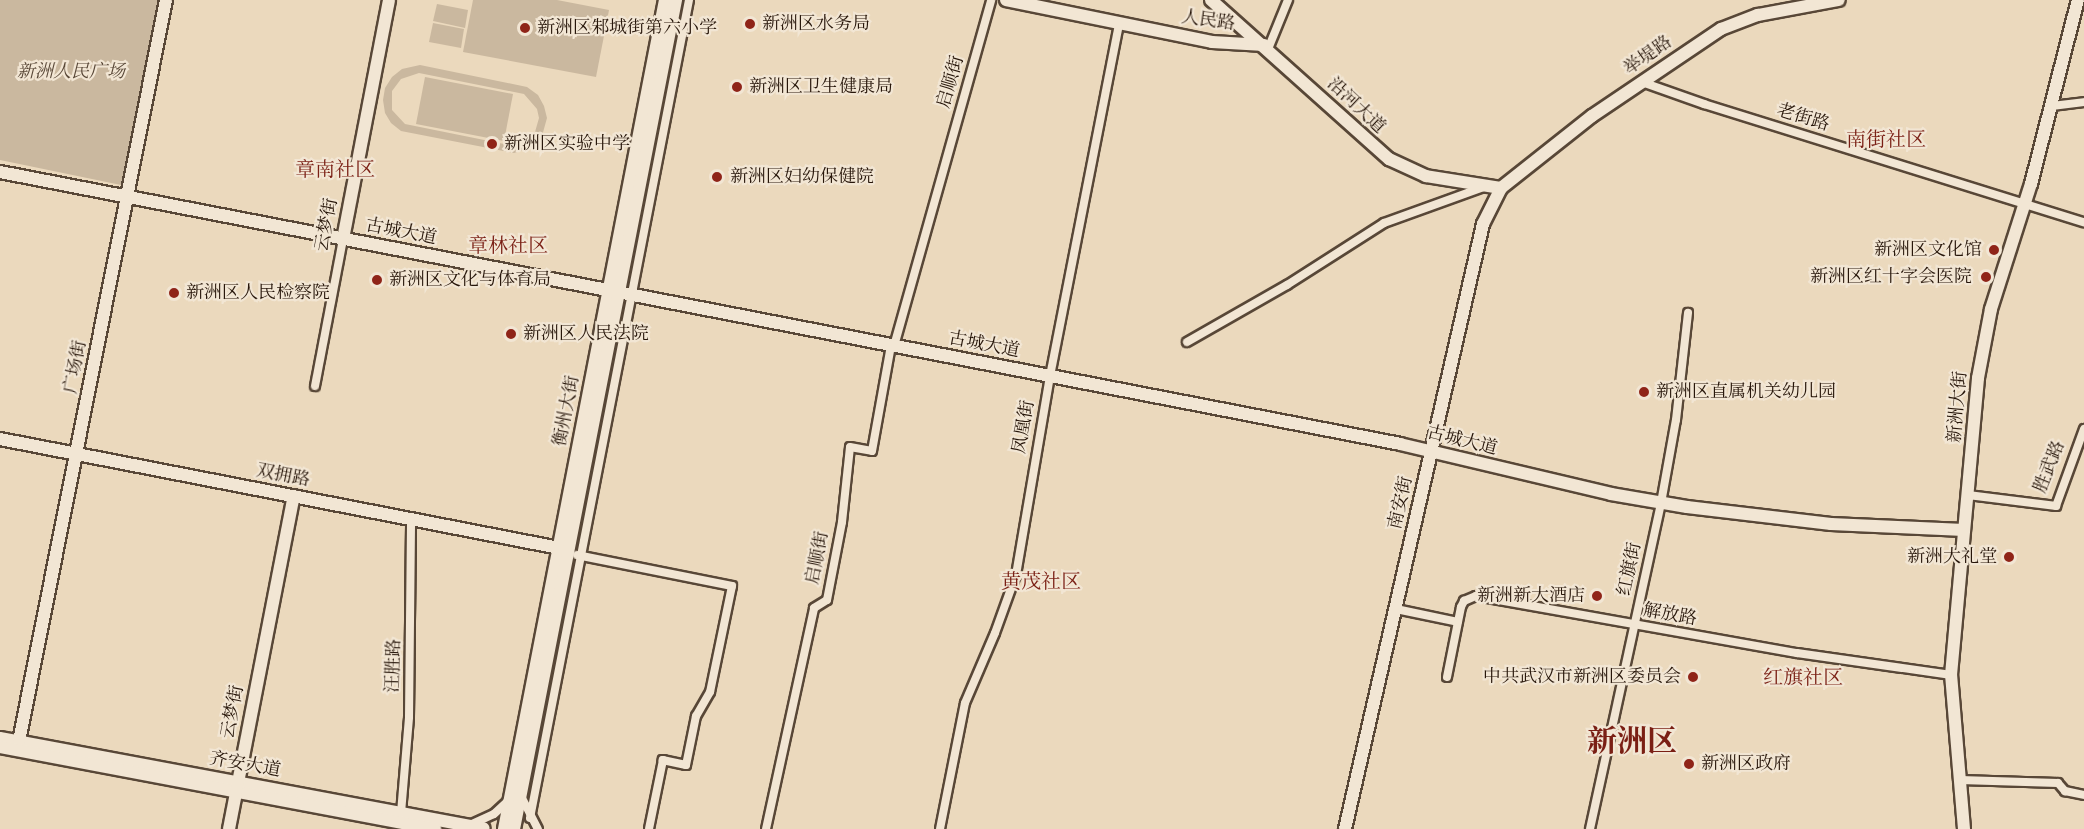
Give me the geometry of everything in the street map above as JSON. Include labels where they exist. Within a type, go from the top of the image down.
[{"type":"main road","name":"广场街","points":[[20,741],[166,0]]},
{"type":"main road","name":"云梦街","points":[[343,239],[389,0]]},
{"type":"main road","name":"衡州大街","points":[[614,291],[666,0]]},
{"type":"main road","name":"衡州大街","points":[[504,829],[676,0]]},
{"type":"main road","name":"人民路","points":[[1005,0],[1212,42],[1266,47]]},
{"type":"main road","name":"沿河大道","points":[[1211,0],[1389,159],[1426,176],[1501,189]]},
{"type":"main road","name":"举堤路","points":[[1501,189],[1592,116],[1727,26],[1758,15],[1807,3],[1839,0]]},
{"type":"main road","name":"新洲大街","points":[[1964,829],[1951,675],[1978,378],[1986,332],[2052,106],[2078,0]]},
{"type":"main road","name":"古城大道","points":[[0,172],[1431,452],[1611,494],[1831,524],[1964,530]]},
{"type":"main road","name":"南安街","points":[[1345,829],[1484,224],[1501,189]]},
{"type":"main road","name":"双拥路","points":[[0,439],[563,550]]},
{"type":"main road","name":"云梦街","points":[[229,829],[294,496]]},
{"type":"main road","name":"衡州大街","points":[[514,829],[563,550]]},
{"type":"main road","name":"齐安大道","points":[[0,738],[435,829]]},
{"type":"main road","name":"齐安大道","points":[[0,747],[401,813],[484,829]]},
{"type":"street","points":[[530,818],[689,0]]},
{"type":"street","name":"启顺街","points":[[766,829],[814,609],[827,600],[842,522],[850,447],[872,451],[893,346],[991,0]]},
{"type":"street","points":[[1266,47],[1288,0]]},
{"type":"street","name":"凤凰街","points":[[940,829],[965,702],[996,633],[1016,575],[1050,376],[1119,23]]},
{"type":"street","name":"老街路","points":[[1642,82],[1704,104],[2084,222]]},
{"type":"street","points":[[2052,106],[2084,102]]},
{"type":"street","points":[[1186,342],[1287,285],[1384,223],[1487,186]]},
{"type":"street","name":"云梦街","points":[[315,386],[343,239]]},
{"type":"street","name":"红旗街","points":[[1590,829],[1661,502],[1676,420],[1688,313]]},
{"type":"street","name":"胜武路","points":[[1968,495],[2055,506],[2084,429]]},
{"type":"street","name":"汪胜路","points":[[401,813],[409,717],[411,519]]},
{"type":"street","name":"双拥路","points":[[563,550],[732,586],[710,692],[696,716],[686,765],[663,760],[649,829]]},
{"type":"street","name":"解放路","points":[[1447,678],[1464,601],[1479,596],[1634,626],[1951,675]]},
{"type":"street","points":[[1396,609],[1458,622]]},
{"type":"street","points":[[1959,780],[2058,783],[2065,791],[2084,795]]},
{"type":"street","points":[[521,794],[530,818],[538,829]]},
{"type":"street","points":[[466,825],[488,818],[509,800]]},
{"type":"green space","name":"新洲人民广场","points":[[0,0],[158,0],[121,185],[0,160]]},
{"type":"green space","points":[[473,0],[557,0],[609,10],[596,77],[463,52]]},
{"type":"green space","points":[[437,4],[468,10],[465,28],[433,21]]},
{"type":"green space","points":[[433,23],[464,29],[461,48],[429,42]]},
{"type":"green space","points":[[420,65],[527,87],[538,95],[544,106],[547,118],[542,136],[530,148],[514,153],[401,131],[391,123],[385,113],[383,100],[385,88],[392,77],[402,69]],"holes":[[[419,73],[524,94],[537,109],[539,118],[535,132],[526,142],[509,145],[405,124],[392,110],[392,91],[401,79]]]},
{"type":"green space","points":[[425,77],[513,94],[504,141],[416,124]]},
{"type":"place","name":"新洲区水务局","points":[[750,24]]},
{"type":"place","name":"新洲区邾城街第六小学","points":[[525,28]]},
{"type":"place","name":"新洲区卫生健康局","points":[[737,87]]},
{"type":"place","name":"新洲区实验中学","points":[[492,144]]},
{"type":"place","name":"新洲区妇幼保健院","points":[[717,177]]},
{"type":"place","name":"新洲区文化馆","points":[[1994,250]]},
{"type":"place","name":"新洲区红十字会医院","points":[[1986,277]]},
{"type":"place","name":"新洲区文化与体育局","points":[[377,280]]},
{"type":"place","name":"新洲区人民检察院","points":[[174,293]]},
{"type":"place","name":"新洲区人民法院","points":[[511,334]]},
{"type":"place","name":"新洲区直属机关幼儿园","points":[[1644,392]]},
{"type":"place","name":"新洲大礼堂","points":[[2009,557]]},
{"type":"place","name":"新洲新大酒店","points":[[1597,596]]},
{"type":"place","name":"中共武汉市新洲区委员会","points":[[1693,677]]},
{"type":"place","name":"新洲区政府","points":[[1689,764]]},
{"type":"district","name":"南街社区","points":[[1886,139]]},
{"type":"district","name":"章南社区","points":[[335,169]]},
{"type":"district","name":"章林社区","points":[[508,245]]},
{"type":"district","name":"黄茂社区","points":[[1041,581]]},
{"type":"district","name":"红旗社区","points":[[1803,677]]},
{"type":"district","name":"新洲区","points":[[1632,742]]}]
